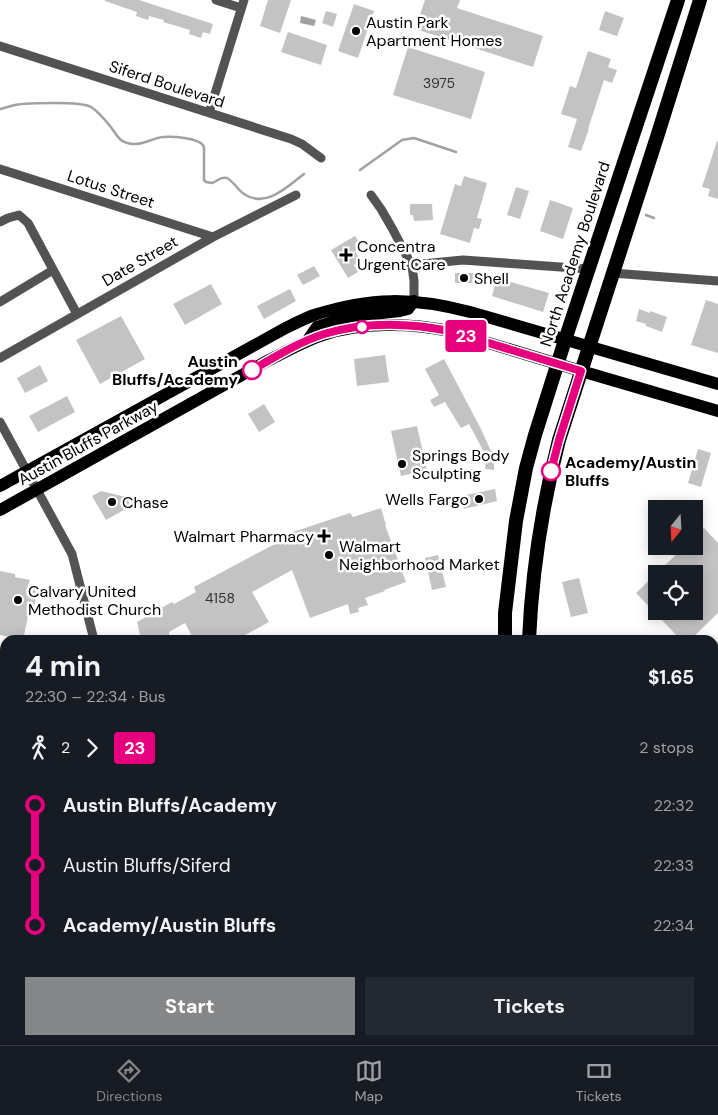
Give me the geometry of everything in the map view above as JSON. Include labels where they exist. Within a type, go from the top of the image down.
[{"type":"highway","name":"North Academy Boulevard","points":[[505,635],[505,613],[516,521],[526,468],[557,364],[678,0]]},
{"type":"highway","points":[[529,635],[532,588],[542,516],[559,440],[700,0]]},
{"type":"main road","name":"Austin Bluffs Parkway","points":[[0,486],[282,330],[312,316],[365,302],[388,300],[414,301],[442,305],[718,384]]},
{"type":"main road","points":[[308,340],[317,327],[342,319],[408,309],[414,301]]},
{"type":"main road","name":"Austin Bluffs Parkway","points":[[0,510],[308,340],[325,334],[362,327],[384,325],[430,327],[449,331],[718,411]]},
{"type":"main road","points":[[192,404],[192,391],[199,376]]},
{"type":"street","points":[[209,113],[242,4],[216,0]]},
{"type":"street","name":"Siferd Boulevard","points":[[0,46],[291,139],[302,144],[321,158]]},
{"type":"street","name":"Lotus Street","points":[[0,169],[212,238]]},
{"type":"street","name":"Date Street","points":[[0,358],[212,238],[296,195]]},
{"type":"street","points":[[371,195],[389,222],[412,266],[414,301]]},
{"type":"street","points":[[0,222],[19,215],[28,223],[77,314]]},
{"type":"street","points":[[412,266],[464,260],[588,269]]},
{"type":"street","points":[[0,302],[53,270]]},
{"type":"street","points":[[612,273],[718,281]]},
{"type":"street","points":[[0,422],[72,554],[93,635]]},
{"type":"shaded area","points":[[301,16],[316,20],[314,26],[300,23]]},
{"type":"building","points":[[105,0],[139,0],[213,24],[210,34],[203,32],[201,38],[189,34],[190,30],[163,22],[164,20],[149,16],[148,20],[136,16],[137,12]]},
{"type":"building","points":[[268,0],[291,0],[280,33],[260,26]]},
{"type":"building","points":[[425,0],[460,0],[457,8],[543,36],[533,67],[415,29]]},
{"type":"building","name":"Austin Park Apartment Homes","points":[[354,4],[374,11],[358,58],[338,51]]},
{"type":"building","name":"Austin Park Apartment Homes","points":[[326,11],[337,14],[333,27],[322,23]]},
{"type":"building","points":[[605,11],[624,18],[617,36],[599,30]]},
{"type":"building","name":"Austin Park Apartment Homes","points":[[288,32],[327,45],[321,65],[281,52]]},
{"type":"building","points":[[408,47],[485,72],[471,119],[393,95]]},
{"type":"building","points":[[588,51],[611,59],[608,67],[617,70],[612,83],[604,80],[581,151],[568,147],[577,119],[561,114],[570,86],[576,88]]},
{"type":"building","points":[[717,141],[718,199],[708,196],[710,189],[702,187]]},
{"type":"building","points":[[464,176],[487,183],[477,218],[482,219],[479,229],[474,228],[470,243],[440,234],[455,184],[461,186]]},
{"type":"building","points":[[516,187],[529,191],[520,219],[507,215]]},
{"type":"building","points":[[550,200],[573,208],[563,239],[540,231]]},
{"type":"building","points":[[410,204],[432,204],[433,220],[414,221],[413,215],[410,215]]},
{"type":"building","points":[[355,236],[362,247],[355,251],[361,261],[354,265],[358,272],[348,278],[331,250]]},
{"type":"building","points":[[314,266],[320,276],[303,285],[297,275]]},
{"type":"building","name":"Shell","points":[[455,273],[474,273],[474,283],[455,283]]},
{"type":"building","points":[[497,278],[549,293],[543,312],[492,296]]},
{"type":"building","points":[[211,284],[222,304],[185,325],[173,304]]},
{"type":"building","points":[[290,289],[296,301],[264,319],[257,306]]},
{"type":"building","points":[[706,300],[718,304],[718,353],[691,345]]},
{"type":"building","points":[[639,309],[667,317],[662,332],[636,321]]},
{"type":"building","points":[[121,316],[145,359],[100,384],[76,340]]},
{"type":"building","points":[[385,355],[389,382],[357,386],[354,359]]},
{"type":"building","points":[[444,359],[481,429],[494,458],[494,470],[485,469],[486,456],[469,424],[461,428],[445,402],[434,407],[430,400],[439,395],[425,369]]},
{"type":"building","points":[[40,365],[48,381],[25,393],[17,378]]},
{"type":"building","points":[[67,396],[75,412],[38,432],[29,416]]},
{"type":"building","points":[[264,404],[275,422],[259,432],[248,414]]},
{"type":"building","points":[[417,426],[427,470],[401,476],[391,431]]},
{"type":"building","points":[[698,449],[711,453],[701,487],[688,483]]},
{"type":"building","name":"Wells Fargo","points":[[495,489],[497,501],[464,509],[461,496]]},
{"type":"building","name":"Chase","points":[[101,491],[126,497],[131,506],[106,520],[92,496]]},
{"type":"building","points":[[381,508],[385,525],[406,582],[365,598],[368,605],[358,608],[359,612],[350,614],[348,604],[310,618],[292,570],[252,592],[269,622],[245,635],[191,635],[185,623],[169,632],[169,635],[140,635],[137,622],[172,602],[174,604],[196,592],[194,587],[288,537],[287,534],[350,513],[353,517]]},
{"type":"building","points":[[704,528],[718,543],[718,613],[695,635],[676,635],[662,620],[703,620],[703,565],[665,565],[676,555],[703,555]]},
{"type":"building","points":[[438,555],[446,587],[432,590],[425,558]]},
{"type":"building","name":"Calvary United Methodist Church","points":[[0,571],[30,580],[28,586],[38,588],[33,613],[29,612],[24,635],[0,635]]},
{"type":"building","points":[[579,578],[588,613],[571,617],[562,582]]},
{"type":"building","points":[[648,581],[648,606],[636,593]]},
{"type":"waterway","points":[[0,109],[30,104],[66,103],[86,105],[96,111],[124,142],[133,144],[167,137],[196,141],[203,145],[204,148],[204,180],[212,183],[221,178],[227,178],[244,194],[252,198],[260,199],[276,194],[304,174]]},
{"type":"waterway","points":[[360,170],[402,140],[414,138],[456,152]]},
{"type":"waterway","points":[[646,215],[654,218]]},
{"type":"bus line","name":"23","points":[[252,370],[308,340],[325,334],[384,325],[430,327],[449,331],[581,371],[551,471]]},
{"type":"place","name":"Austin Park Apartment Homes","points":[[356,31]]},
{"type":"place","name":"Concentra Urgent Care","points":[[346,255]]},
{"type":"place","name":"Shell","points":[[464,278]]},
{"type":"place","name":"Austin Bluffs/Academy","points":[[252,370]]},
{"type":"place","name":"Springs Body Sculpting","points":[[402,464]]},
{"type":"place","name":"Academy/Austin Bluffs","points":[[551,471]]},
{"type":"place","name":"Wells Fargo","points":[[479,499]]},
{"type":"place","name":"Chase","points":[[112,502]]},
{"type":"place","name":"Walmart Pharmacy","points":[[324,536]]},
{"type":"place","name":"Walmart Neighborhood Market","points":[[329,555]]},
{"type":"place","name":"Calvary United Methodist Church","points":[[18,600]]}]
